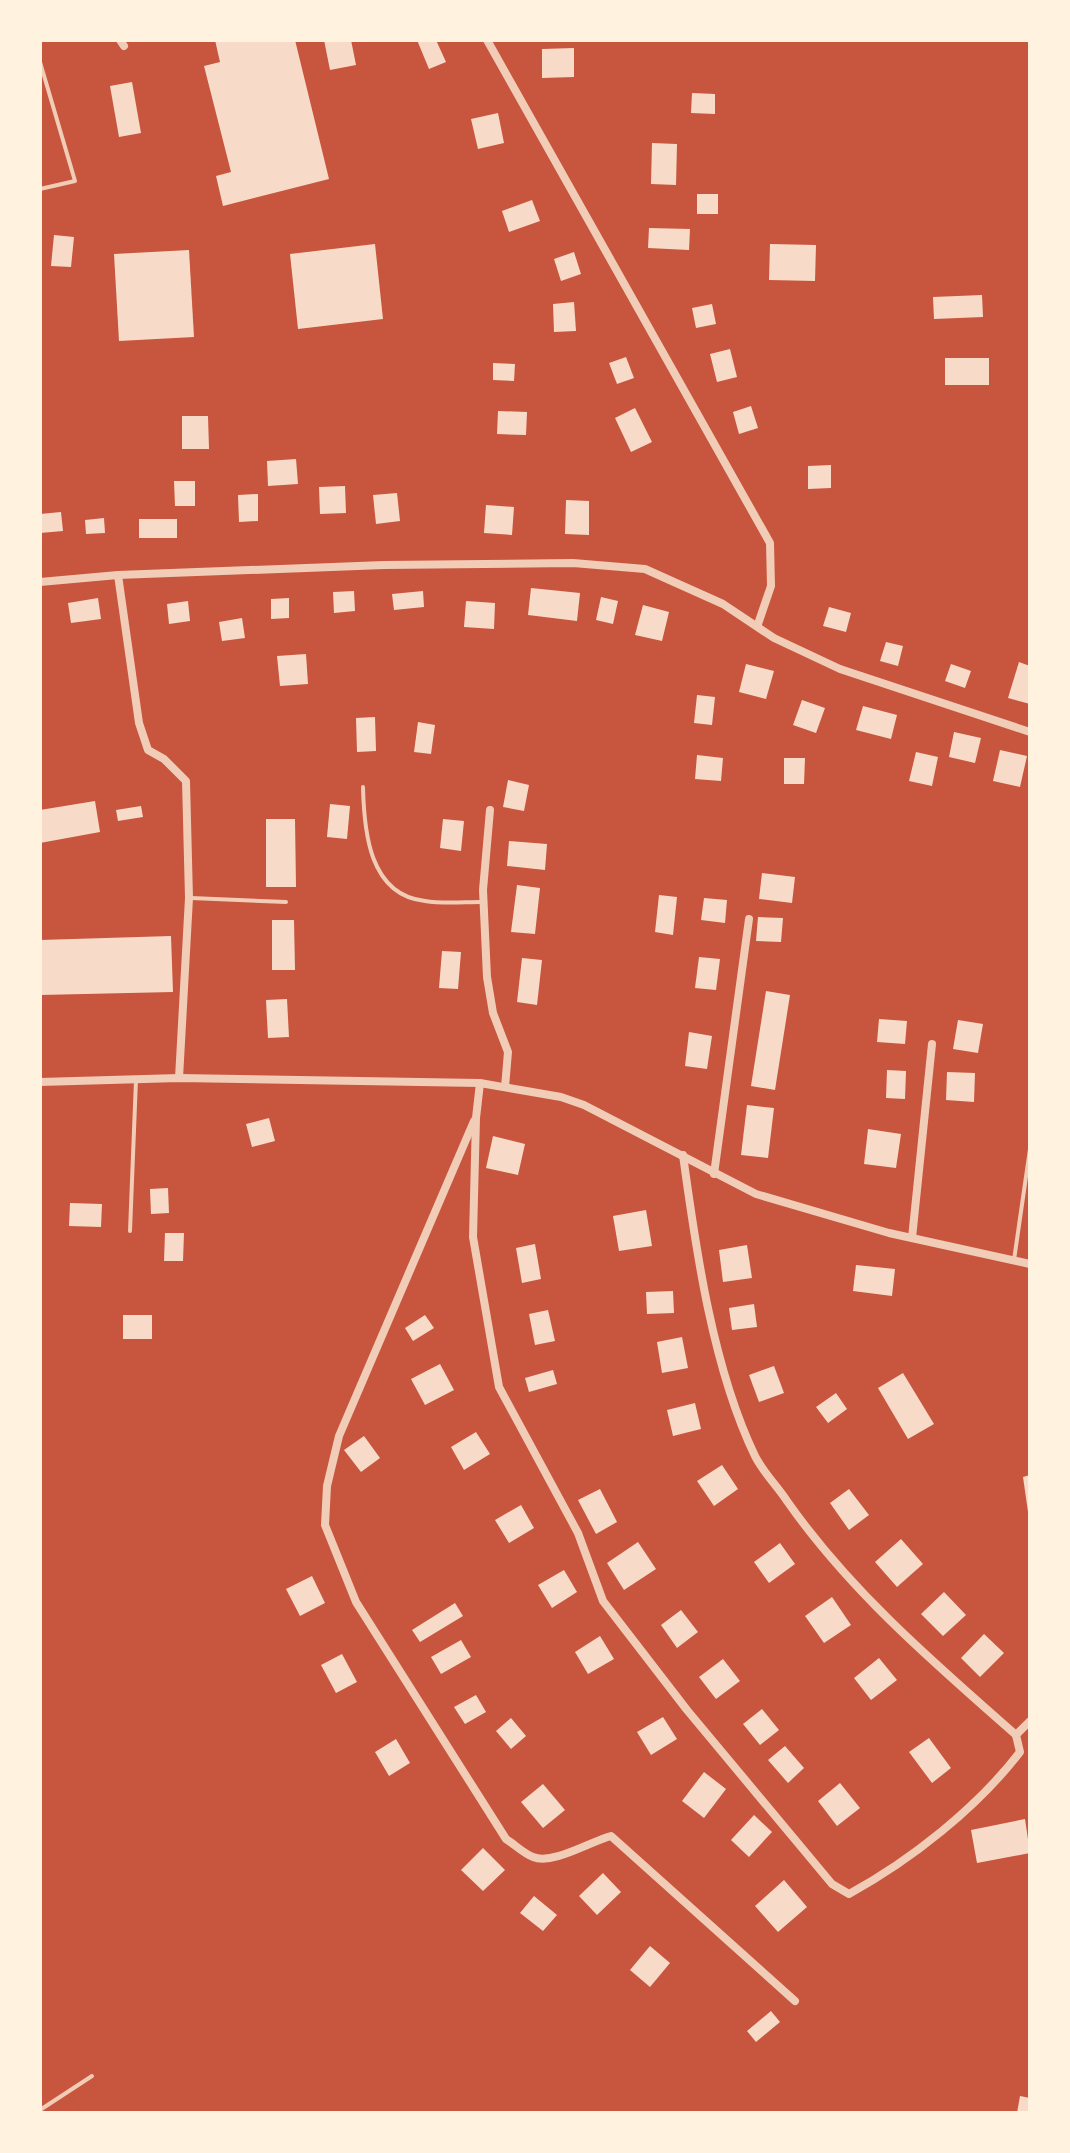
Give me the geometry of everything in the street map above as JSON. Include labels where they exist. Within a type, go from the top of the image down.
[{"type":"street","points":[[487,40],[770,543],[771,586],[758,624]]},
{"type":"street","points":[[40,582],[118,575],[573,563],[645,569],[723,604],[758,624],[774,638],[840,669],[1030,732]]},
{"type":"street","points":[[118,575],[139,723],[148,750],[164,759],[186,781],[189,898],[179,1078]]},
{"type":"street","points":[[490,810],[484,902],[487,977],[493,1013],[508,1052],[505,1087]]},
{"type":"street","points":[[714,1174],[749,919]]},
{"type":"street","points":[[912,1238],[932,1044]]},
{"type":"street","points":[[40,1082],[179,1078],[480,1083],[505,1087],[584,1105],[756,1194],[912,1238],[1030,1264]]},
{"type":"street","points":[[480,1083],[476,1118],[473,1237],[499,1387],[578,1533],[603,1601],[687,1710],[832,1884],[849,1894],[922,1844],[999,1779],[1020,1752],[1016,1735],[903,1635],[810,1535],[757,1459],[728,1383],[695,1246],[683,1155]]},
{"type":"street","points":[[476,1118],[339,1436],[327,1486],[325,1525],[356,1602],[506,1839],[534,1858],[556,1859],[588,1842],[611,1836],[795,2001]]},
{"type":"street","points":[[1016,1735],[1030,1721]]},
{"type":"lane","points":[[40,62],[75,181],[40,189]]},
{"type":"lane","points":[[363,787],[364,832],[375,865],[395,890],[422,901],[484,902]]},
{"type":"lane","points":[[189,898],[286,902]]},
{"type":"lane","points":[[130,1231],[136,1080]]},
{"type":"lane","points":[[1014,1260],[1030,1149]]},
{"type":"lane","points":[[40,2110],[92,2076]]},
{"type":"building","points":[[215,40],[295,40],[329,179],[223,206],[216,176],[231,172],[204,66],[220,62]]},
{"type":"building","points":[[324,40],[351,40],[356,65],[330,70]]},
{"type":"building","points":[[417,40],[436,40],[446,62],[429,69]]},
{"type":"building","points":[[574,48],[574,77],[542,78],[542,49]]},
{"type":"building","points":[[132,82],[141,133],[119,137],[110,86]]},
{"type":"building","points":[[692,93],[715,94],[715,114],[691,113]]},
{"type":"building","points":[[498,113],[504,143],[478,149],[471,119]]},
{"type":"building","points":[[652,143],[677,144],[676,185],[651,184]]},
{"type":"building","points":[[697,194],[718,194],[718,214],[697,214]]},
{"type":"building","points":[[532,200],[540,221],[509,232],[502,211]]},
{"type":"building","points":[[649,228],[690,229],[689,250],[648,248]]},
{"type":"building","points":[[54,235],[74,237],[71,267],[51,266]]},
{"type":"building","points":[[375,244],[383,319],[298,329],[290,254]]},
{"type":"building","points":[[770,244],[816,245],[815,281],[769,280]]},
{"type":"building","points":[[189,250],[194,337],[119,341],[114,254]]},
{"type":"building","points":[[574,252],[581,274],[561,281],[554,259]]},
{"type":"building","points":[[982,295],[983,317],[934,319],[933,297]]},
{"type":"building","points":[[574,302],[576,331],[554,332],[553,304]]},
{"type":"building","points":[[712,304],[716,324],[696,328],[692,308]]},
{"type":"building","points":[[730,349],[737,377],[717,382],[710,354]]},
{"type":"building","points":[[626,357],[634,378],[617,384],[609,363]]},
{"type":"building","points":[[945,358],[989,358],[989,385],[945,385]]},
{"type":"building","points":[[493,363],[515,364],[514,381],[493,380]]},
{"type":"building","points":[[751,406],[758,428],[739,434],[733,412]]},
{"type":"building","points":[[635,408],[652,442],[631,452],[615,418]]},
{"type":"building","points":[[498,411],[527,412],[526,435],[497,434]]},
{"type":"building","points":[[182,416],[208,416],[209,449],[182,449]]},
{"type":"building","points":[[296,459],[298,484],[268,486],[267,461]]},
{"type":"building","points":[[831,465],[831,488],[808,489],[808,466]]},
{"type":"building","points":[[174,481],[195,481],[195,506],[175,506]]},
{"type":"building","points":[[345,486],[346,513],[320,514],[319,487]]},
{"type":"building","points":[[397,493],[400,521],[376,524],[373,495]]},
{"type":"building","points":[[258,494],[258,521],[239,522],[238,495]]},
{"type":"building","points":[[566,500],[589,501],[589,535],[565,534]]},
{"type":"building","points":[[486,505],[514,507],[512,535],[484,533]]},
{"type":"building","points":[[61,512],[63,531],[40,533],[40,514]]},
{"type":"building","points":[[104,518],[105,533],[86,534],[85,520]]},
{"type":"building","points":[[139,519],[177,519],[177,538],[139,538]]},
{"type":"building","points":[[531,588],[580,593],[577,621],[528,615]]},
{"type":"building","points":[[354,591],[355,611],[334,613],[333,592]]},
{"type":"building","points":[[423,591],[424,607],[394,610],[392,594]]},
{"type":"building","points":[[601,597],[618,601],[613,624],[596,620]]},
{"type":"building","points":[[98,598],[101,619],[71,623],[68,603]]},
{"type":"building","points":[[289,598],[289,618],[271,619],[271,599]]},
{"type":"building","points":[[188,601],[190,621],[169,624],[167,604]]},
{"type":"building","points":[[466,601],[495,603],[494,629],[464,627]]},
{"type":"building","points":[[643,605],[669,612],[662,641],[635,635]]},
{"type":"building","points":[[829,607],[851,613],[846,632],[823,626]]},
{"type":"building","points":[[242,618],[245,638],[222,641],[219,622]]},
{"type":"building","points":[[886,642],[903,646],[898,666],[880,661]]},
{"type":"building","points":[[306,654],[308,684],[280,686],[277,656]]},
{"type":"building","points":[[1019,662],[1030,666],[1030,704],[1008,698]]},
{"type":"building","points":[[746,664],[774,671],[766,699],[739,692]]},
{"type":"building","points":[[951,664],[971,671],[965,688],[945,681]]},
{"type":"building","points":[[697,695],[715,697],[712,725],[694,723]]},
{"type":"building","points":[[802,700],[825,708],[816,733],[793,725]]},
{"type":"building","points":[[863,706],[897,715],[891,739],[856,730]]},
{"type":"building","points":[[375,717],[376,751],[357,752],[356,718]]},
{"type":"building","points":[[418,722],[435,725],[431,754],[414,752]]},
{"type":"building","points":[[954,732],[981,738],[975,763],[949,757]]},
{"type":"building","points":[[1000,750],[1027,756],[1020,787],[993,781]]},
{"type":"building","points":[[916,752],[938,757],[932,786],[909,781]]},
{"type":"building","points":[[697,755],[723,758],[721,781],[695,779]]},
{"type":"building","points":[[784,758],[805,758],[804,784],[784,784]]},
{"type":"building","points":[[508,780],[529,785],[524,811],[503,807]]},
{"type":"building","points":[[95,801],[100,832],[40,843],[40,810]]},
{"type":"building","points":[[330,804],[350,806],[347,839],[327,837]]},
{"type":"building","points":[[141,806],[143,817],[118,821],[116,810]]},
{"type":"building","points":[[266,819],[295,819],[296,887],[266,887]]},
{"type":"building","points":[[443,819],[464,821],[461,851],[440,848]]},
{"type":"building","points":[[509,841],[547,844],[545,870],[507,866]]},
{"type":"building","points":[[762,873],[795,877],[792,903],[759,899]]},
{"type":"building","points":[[517,885],[540,888],[535,934],[511,932]]},
{"type":"building","points":[[659,895],[677,897],[673,935],[655,932]]},
{"type":"building","points":[[704,898],[727,900],[725,923],[701,920]]},
{"type":"building","points":[[758,917],[783,918],[781,942],[756,941]]},
{"type":"building","points":[[272,920],[294,920],[295,970],[272,970]]},
{"type":"building","points":[[171,936],[173,992],[40,995],[40,940]]},
{"type":"building","points":[[442,951],[461,952],[458,989],[439,988]]},
{"type":"building","points":[[699,957],[720,959],[716,990],[695,988]]},
{"type":"building","points":[[522,958],[542,960],[537,1005],[517,1002]]},
{"type":"building","points":[[766,991],[790,995],[775,1090],[751,1086]]},
{"type":"building","points":[[287,999],[289,1037],[268,1038],[266,1000]]},
{"type":"building","points":[[879,1019],[907,1021],[905,1044],[877,1042]]},
{"type":"building","points":[[958,1020],[983,1024],[978,1053],[953,1049]]},
{"type":"building","points":[[689,1032],[712,1036],[707,1069],[685,1066]]},
{"type":"building","points":[[887,1070],[906,1071],[905,1099],[886,1098]]},
{"type":"building","points":[[947,1072],[975,1073],[974,1102],[946,1100]]},
{"type":"building","points":[[747,1105],[774,1108],[768,1158],[741,1155]]},
{"type":"building","points":[[269,1118],[275,1141],[252,1147],[246,1124]]},
{"type":"building","points":[[868,1129],[901,1134],[896,1168],[864,1164]]},
{"type":"building","points":[[493,1136],[525,1144],[518,1175],[486,1168]]},
{"type":"building","points":[[168,1188],[169,1213],[151,1214],[150,1189]]},
{"type":"building","points":[[70,1203],[102,1204],[101,1227],[69,1226]]},
{"type":"building","points":[[646,1210],[652,1246],[619,1251],[613,1216]]},
{"type":"building","points":[[165,1233],[184,1233],[183,1261],[164,1261]]},
{"type":"building","points":[[535,1244],[541,1279],[522,1283],[516,1248]]},
{"type":"building","points":[[747,1245],[752,1278],[723,1282],[719,1250]]},
{"type":"building","points":[[856,1265],[895,1269],[892,1296],[853,1291]]},
{"type":"building","points":[[673,1291],[674,1313],[647,1314],[646,1292]]},
{"type":"building","points":[[754,1304],[757,1327],[732,1330],[729,1308]]},
{"type":"building","points":[[548,1310],[555,1341],[535,1345],[529,1314]]},
{"type":"building","points":[[123,1315],[152,1315],[152,1339],[123,1339]]},
{"type":"building","points":[[425,1315],[434,1328],[413,1341],[405,1328]]},
{"type":"building","points":[[682,1337],[688,1368],[662,1373],[657,1342]]},
{"type":"building","points":[[440,1364],[454,1390],[425,1405],[411,1379]]},
{"type":"building","points":[[774,1366],[784,1393],[759,1402],[749,1375]]},
{"type":"building","points":[[553,1370],[557,1384],[529,1392],[525,1378]]},
{"type":"building","points":[[903,1373],[934,1424],[908,1439],[878,1388]]},
{"type":"building","points":[[836,1393],[847,1409],[828,1423],[816,1407]]},
{"type":"building","points":[[695,1403],[701,1429],[673,1436],[667,1410]]},
{"type":"building","points":[[476,1432],[490,1454],[464,1470],[451,1447]]},
{"type":"building","points":[[364,1436],[380,1458],[361,1472],[344,1450]]},
{"type":"building","points":[[722,1465],[738,1489],[714,1506],[697,1481]]},
{"type":"building","points":[[1030,1475],[1030,1512],[1028,1512],[1023,1477]]},
{"type":"building","points":[[600,1489],[617,1522],[596,1534],[578,1500]]},
{"type":"building","points":[[849,1489],[869,1515],[849,1530],[830,1503]]},
{"type":"building","points":[[521,1505],[534,1528],[509,1543],[495,1520]]},
{"type":"building","points":[[901,1539],[923,1564],[897,1587],[875,1562]]},
{"type":"building","points":[[638,1542],[656,1569],[624,1590],[607,1563]]},
{"type":"building","points":[[780,1543],[795,1564],[769,1583],[754,1562]]},
{"type":"building","points":[[564,1570],[577,1592],[552,1608],[538,1585]]},
{"type":"building","points":[[312,1576],[325,1603],[300,1616],[286,1589]]},
{"type":"building","points":[[944,1592],[966,1615],[943,1636],[921,1614]]},
{"type":"building","points":[[832,1597],[851,1625],[824,1643],[805,1616]]},
{"type":"building","points":[[455,1603],[463,1616],[420,1642],[412,1630]]},
{"type":"building","points":[[681,1610],[698,1632],[677,1648],[661,1625]]},
{"type":"building","points":[[984,1634],[1004,1653],[980,1677],[961,1658]]},
{"type":"building","points":[[600,1636],[614,1659],[588,1674],[575,1652]]},
{"type":"building","points":[[461,1640],[471,1657],[441,1674],[431,1657]]},
{"type":"building","points":[[342,1654],[357,1682],[336,1693],[321,1665]]},
{"type":"building","points":[[879,1658],[897,1680],[871,1700],[854,1678]]},
{"type":"building","points":[[723,1659],[740,1681],[716,1699],[699,1677]]},
{"type":"building","points":[[476,1695],[486,1712],[465,1724],[454,1707]]},
{"type":"building","points":[[762,1709],[779,1730],[760,1745],[743,1724]]},
{"type":"building","points":[[663,1717],[677,1739],[651,1755],[637,1732]]},
{"type":"building","points":[[511,1718],[526,1736],[511,1749],[496,1731]]},
{"type":"building","points":[[929,1738],[951,1768],[932,1783],[909,1752]]},
{"type":"building","points":[[396,1739],[410,1763],[389,1776],[375,1752]]},
{"type":"building","points":[[785,1746],[804,1768],[788,1783],[768,1760]]},
{"type":"building","points":[[704,1772],[726,1789],[704,1818],[682,1801]]},
{"type":"building","points":[[840,1783],[860,1808],[837,1826],[818,1801]]},
{"type":"building","points":[[543,1784],[565,1810],[543,1828],[521,1802]]},
{"type":"building","points":[[754,1815],[772,1832],[749,1857],[731,1840]]},
{"type":"building","points":[[1025,1819],[1030,1853],[977,1863],[971,1830]]},
{"type":"building","points":[[483,1848],[505,1870],[483,1891],[461,1870]]},
{"type":"building","points":[[603,1873],[621,1892],[597,1915],[579,1896]]},
{"type":"building","points":[[784,1880],[807,1907],[778,1932],[755,1906]]},
{"type":"building","points":[[534,1896],[557,1915],[543,1931],[520,1913]]},
{"type":"building","points":[[650,1946],[670,1963],[650,1987],[630,1970]]},
{"type":"building","points":[[771,2011],[780,2022],[756,2042],[747,2031]]},
{"type":"building","points":[[1020,2096],[1030,2098],[1030,2113],[1017,2113]]}]
